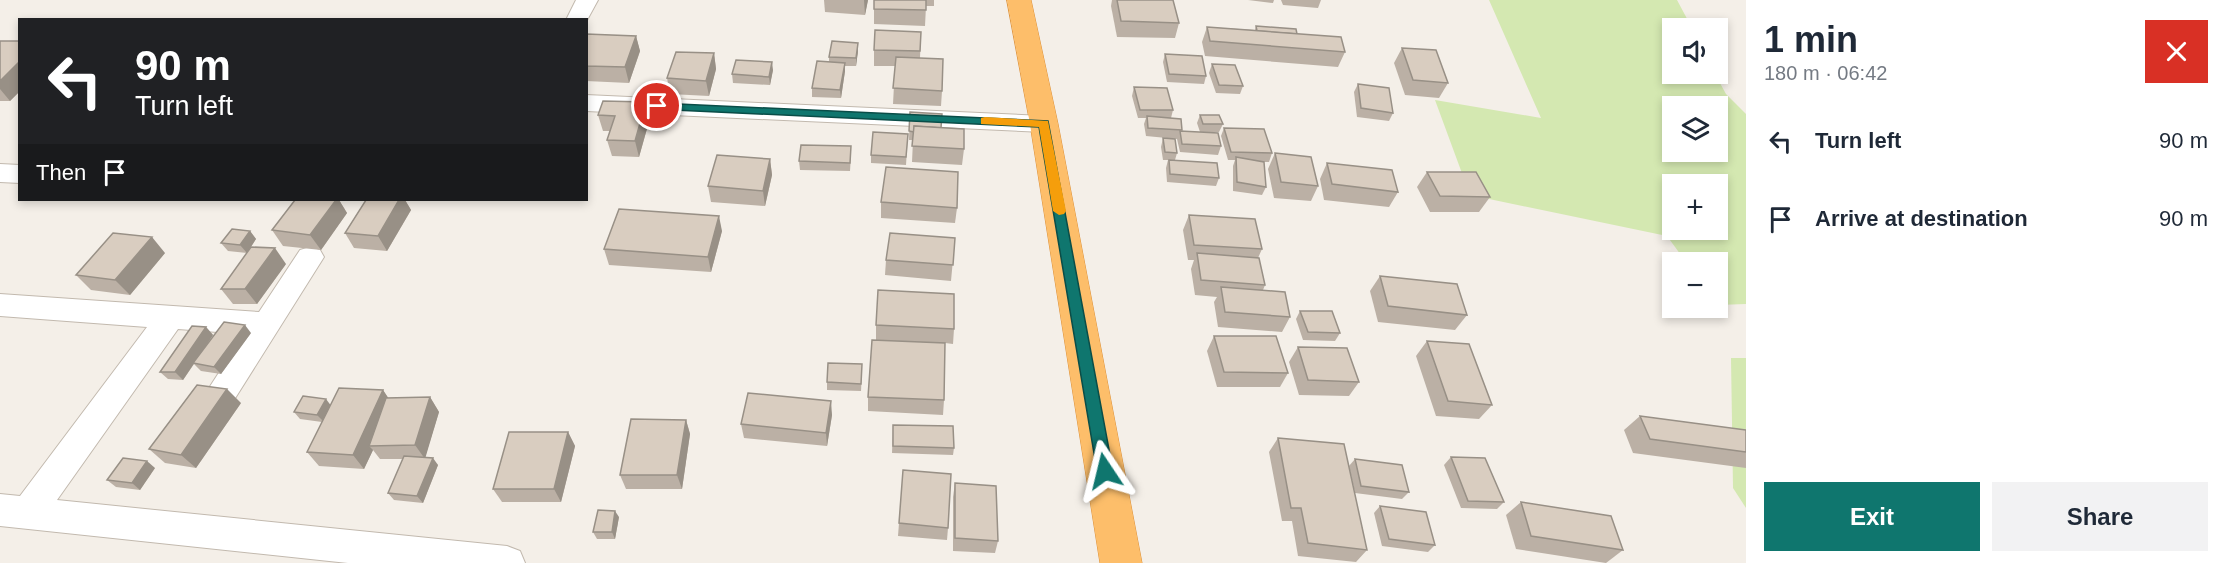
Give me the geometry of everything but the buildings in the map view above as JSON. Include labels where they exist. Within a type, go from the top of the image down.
[{"type":"highway","points":[[1019,0],[1044,124],[1121,563]]},
{"type":"street","points":[[578,18],[587,0]]},
{"type":"street","points":[[588,103],[1044,124]]},
{"type":"street","points":[[0,173],[18,174]]},
{"type":"street","points":[[223,391],[310,258]]},
{"type":"street","points":[[0,305],[266,324]]},
{"type":"street","points":[[14,512],[171,318]]},
{"type":"street","points":[[14,512],[507,563]]},
{"type":"green space","points":[[1489,0],[1677,0],[1687,18],[1662,18],[1662,84],[1720,84],[1726,94],[1728,96],[1746,114],[1746,304],[1728,305],[1728,252],[1679,252],[1670,240],[1728,240],[1728,174],[1662,174],[1662,235],[1470,195],[1435,100],[1541,118]]},
{"type":"green space","points":[[1731,358],[1746,358],[1746,508],[1733,488]]},
{"type":"slow traffic","points":[[985,121],[1044,124],[1059,211]]},
{"type":"route","points":[[657,106],[1044,124],[1105,471]]}]
